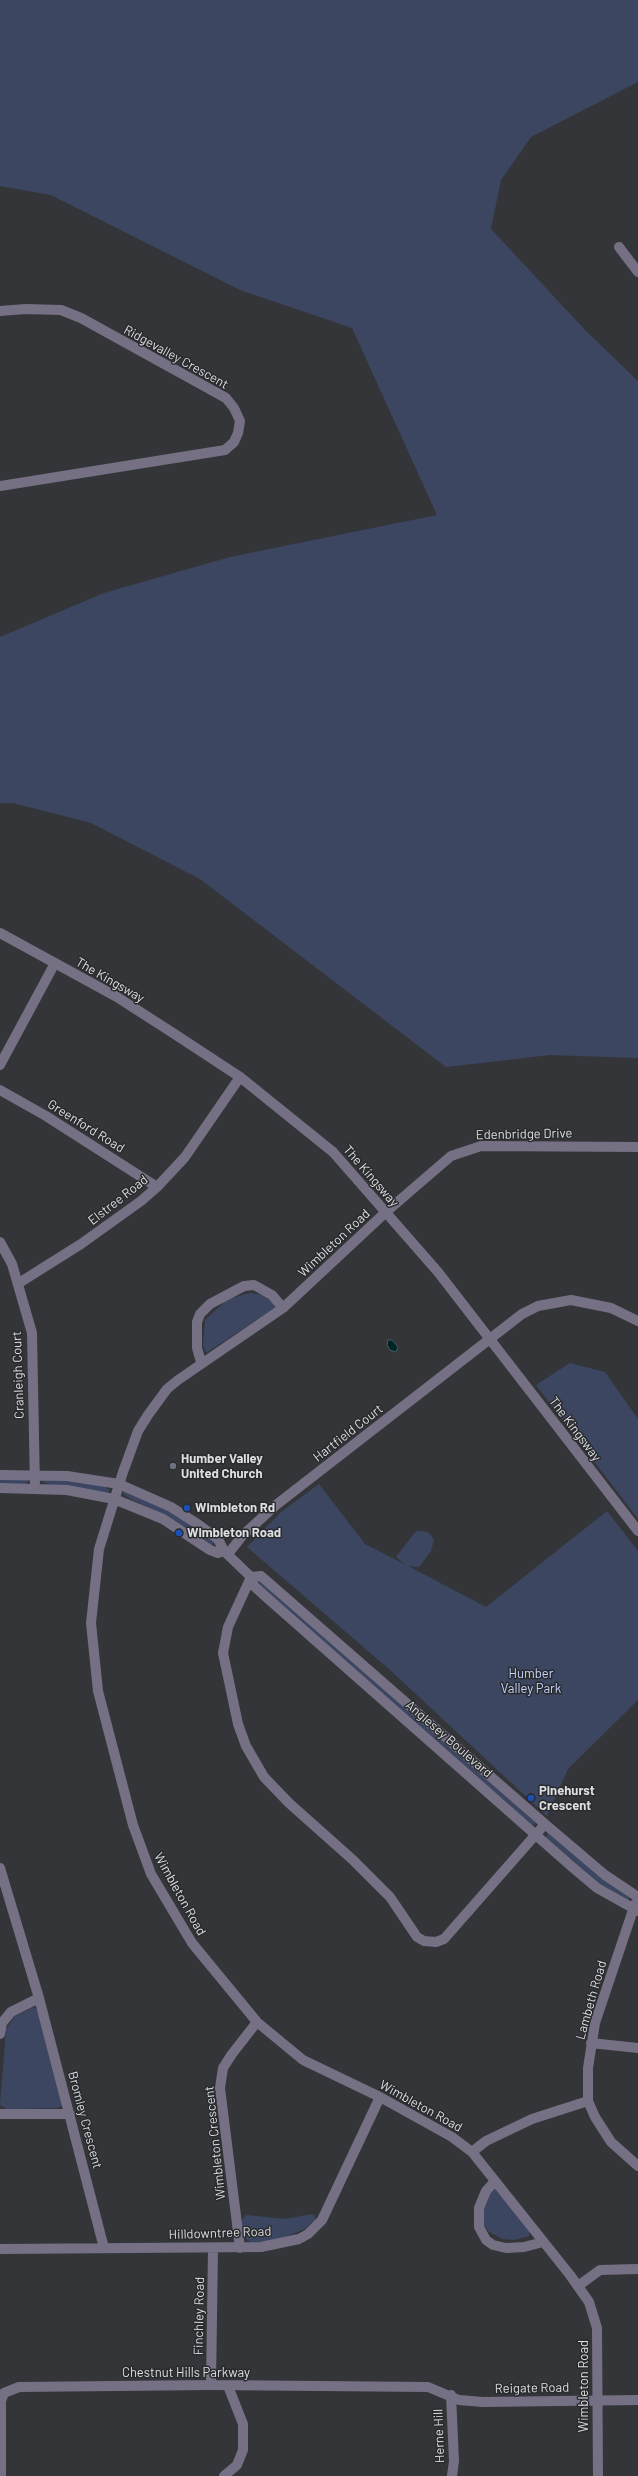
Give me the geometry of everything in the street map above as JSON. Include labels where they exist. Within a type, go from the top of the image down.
[{"type":"street","points":[[619,248],[638,272]]},
{"type":"street","name":"Ridgevalley Crescent","points":[[0,311],[26,309],[61,310],[81,318],[226,398],[234,408],[240,421],[238,433],[234,442],[225,450],[0,486]]},
{"type":"street","name":"The Kingsway","points":[[0,933],[117,997],[240,1077],[333,1152],[438,1272],[638,1531]]},
{"type":"street","points":[[0,1065],[55,963]]},
{"type":"street","name":"Elstree Road","points":[[19,1283],[82,1244],[141,1201],[184,1157],[240,1077]]},
{"type":"street","name":"Greenford Road","points":[[0,1090],[46,1116],[157,1186]]},
{"type":"street","name":"Edenbridge Drive","points":[[386,1212],[438,1165],[450,1156],[465,1150],[481,1146],[638,1147]]},
{"type":"street","name":"Wimbleton Road","points":[[386,1212],[283,1308],[258,1326],[201,1362],[167,1389],[138,1431],[114,1498],[99,1549],[94,1577],[91,1623],[98,1690],[132,1826],[151,1874],[176,1920],[207,1963],[257,2022],[303,2060],[380,2097],[452,2137],[472,2152],[589,2302],[597,2328],[596,2399],[598,2476]]},
{"type":"street","name":"Cranleigh Court","points":[[0,1242],[12,1264],[19,1283],[32,1333],[35,1488]]},
{"type":"street","points":[[201,1362],[197,1344],[197,1322],[200,1314],[210,1304],[235,1290],[254,1285],[264,1289],[283,1308]]},
{"type":"street","name":"Hartfield Court","points":[[226,1552],[276,1505],[488,1338],[522,1314],[538,1306],[571,1300],[612,1308],[638,1321]]},
{"type":"street","name":"Anglesey Boulevard","points":[[0,1475],[34,1474],[67,1476],[119,1484],[171,1507],[218,1539],[226,1552],[251,1577],[254,1586],[264,1596],[597,1888],[636,1910]]},
{"type":"street","points":[[0,1488],[35,1488],[81,1492],[114,1498],[163,1519],[210,1550],[218,1553],[226,1552]]},
{"type":"street","name":"Anglesey Boulevard","points":[[251,1577],[261,1576],[545,1824],[605,1875],[638,1897]]},
{"type":"street","points":[[251,1577],[228,1627],[223,1653],[238,1724],[246,1746],[264,1777],[289,1803],[353,1860],[390,1897],[417,1937],[424,1941],[436,1942],[444,1939],[545,1824]]},
{"type":"street","name":"Bromley Crescent","points":[[1,1873],[39,1998],[104,2248]]},
{"type":"street","name":"Lambeth Road","points":[[638,1897],[636,1910],[595,2023],[591,2043],[588,2101],[595,2118],[611,2142],[638,2166]]},
{"type":"street","points":[[0,2034],[2,2023],[11,2012],[39,1998]]},
{"type":"street","name":"Wimbleton Crescent","points":[[240,2248],[220,2088],[226,2064],[257,2022]]},
{"type":"street","points":[[591,2043],[638,2048]]},
{"type":"street","name":"Hilldowntree Road","points":[[0,2249],[240,2248],[287,2243],[308,2234],[315,2228],[326,2211],[380,2097]]},
{"type":"street","points":[[472,2152],[486,2141],[532,2119],[588,2101]]},
{"type":"street","points":[[0,2114],[70,2114]]},
{"type":"street","points":[[495,2181],[486,2191],[480,2206],[479,2227],[486,2240],[493,2245],[506,2248],[524,2247],[543,2242]]},
{"type":"street","name":"Finchley Road","points":[[211,2385],[213,2248]]},
{"type":"street","points":[[578,2286],[600,2270],[638,2269]]},
{"type":"street","name":"Chestnut Hills Parkway","points":[[1,2476],[1,2401],[4,2393],[18,2387],[211,2385],[428,2387],[451,2395]]},
{"type":"street","points":[[224,2476],[237,2465],[243,2450],[243,2424],[228,2386]]},
{"type":"street","name":"Reigate Road","points":[[451,2395],[460,2400],[483,2402],[596,2399],[638,2400]]},
{"type":"street","name":"Herne Hill","points":[[451,2395],[454,2461],[452,2476]]},
{"type":"green space","points":[[0,0],[638,0],[638,82],[531,137],[501,180],[491,229],[586,331],[638,381],[638,1058],[550,1055],[446,1067],[200,879],[91,823],[13,803],[0,803],[0,637],[104,593],[230,557],[437,515],[352,328],[240,290],[51,195],[0,186]]},
{"type":"green space","points":[[250,1293],[264,1295],[273,1301],[275,1308],[206,1353],[203,1345],[205,1320],[228,1299]]},
{"type":"green space","points":[[570,1363],[605,1372],[638,1419],[638,1519],[536,1385]]},
{"type":"green space","points":[[42,1477],[105,1486],[110,1491],[107,1493],[52,1485],[41,1481]]},
{"type":"green space","points":[[0,1478],[27,1479],[28,1481],[26,1484],[0,1486]]},
{"type":"green space","name":"Humber Valley Park","points":[[319,1484],[365,1544],[406,1565],[396,1557],[416,1531],[428,1532],[434,1540],[431,1551],[419,1567],[408,1566],[486,1607],[607,1511],[638,1551],[638,1700],[568,1769],[547,1816],[390,1670],[247,1547],[281,1512]]},
{"type":"green space","points":[[123,1491],[152,1500],[216,1541],[211,1546],[163,1514],[132,1500],[123,1494]]},
{"type":"green space","points":[[258,1579],[536,1822],[535,1825],[530,1824],[259,1587]]},
{"type":"green space","points":[[548,1832],[623,1891],[629,1897],[629,1901],[601,1886],[546,1837]]},
{"type":"green space","points":[[34,2007],[37,2009],[62,2101],[62,2106],[57,2108],[7,2109],[0,2105],[6,2029],[15,2016]]},
{"type":"green space","points":[[494,2185],[530,2231],[529,2236],[514,2240],[502,2239],[488,2231],[484,2225],[483,2208]]},
{"type":"green space","points":[[312,2214],[315,2216],[315,2220],[303,2230],[276,2240],[252,2243],[246,2239],[240,2222],[246,2215],[285,2219]]},
{"type":"shaded area","points":[[388,1340],[392,1340],[398,1347],[396,1352],[390,1350],[387,1345]]},
{"type":"place","name":"Humber Valley United Church","points":[[173,1466]]},
{"type":"place","name":"Wimbleton Rd","points":[[187,1508]]},
{"type":"place","name":"Wimbleton Road","points":[[179,1533]]},
{"type":"place","name":"Pinehurst Crescent","points":[[531,1798]]}]
